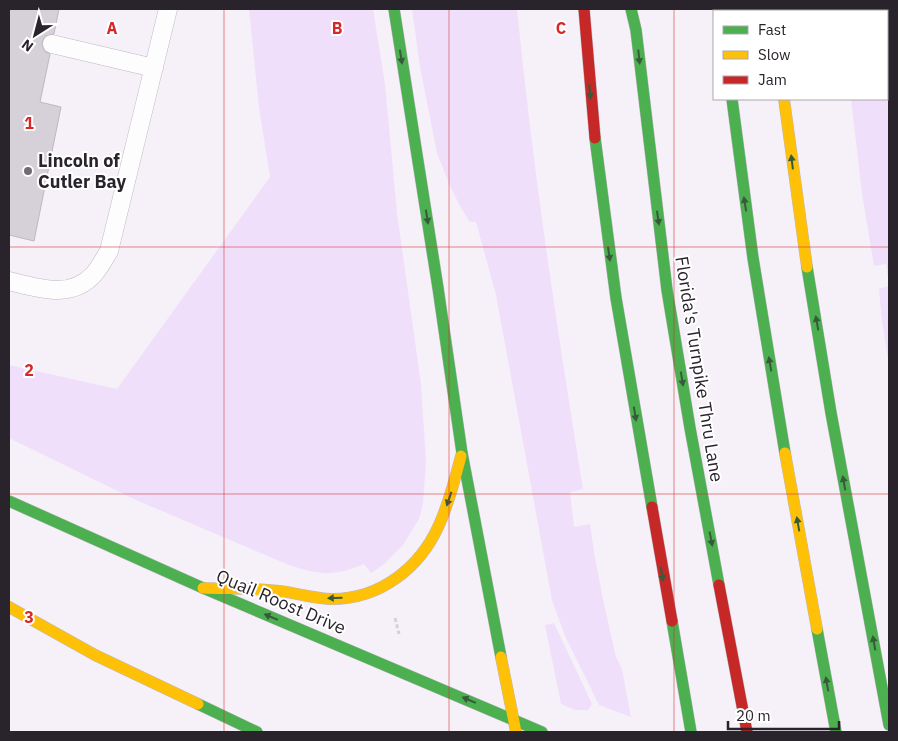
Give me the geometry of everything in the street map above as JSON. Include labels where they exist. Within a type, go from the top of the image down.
[{"type":"main road","points":[[394,9],[462,452],[516,732]]},
{"type":"main road","points":[[584,9],[597,163],[616,298],[691,732]]},
{"type":"main road","name":"Florida's Turnpike Thru Lane","points":[[631,9],[636,30],[650,164],[667,290],[690,428],[747,731]]},
{"type":"main road","points":[[732,100],[742,190],[763,324],[836,732]]},
{"type":"main road","points":[[784,100],[794,182],[816,318],[889,725]]},
{"type":"main road","points":[[203,588],[287,592],[309,597],[334,599],[376,592],[398,577],[416,561],[430,543],[439,526],[454,483],[462,452]]},
{"type":"main road","name":"Quail Roost Drive","points":[[9,501],[203,588],[542,732]]},
{"type":"main road","points":[[9,607],[103,659],[256,732]]},
{"type":"lane","points":[[9,281],[45,290],[71,289],[93,275],[110,251],[168,9]]},
{"type":"lane","points":[[52,44],[154,68]]},
{"type":"shaded area","points":[[249,9],[373,9],[385,84],[397,213],[421,384],[426,461],[423,504],[419,519],[403,545],[383,565],[371,573],[364,564],[335,573],[318,573],[289,565],[136,500],[9,438],[9,365],[117,389],[270,177],[259,108]]},
{"type":"shaded area","points":[[412,9],[517,9],[546,249],[583,489],[570,492],[574,527],[590,524],[604,604],[616,657],[622,669],[631,717],[599,705],[565,636],[552,600],[496,295],[476,222],[470,222],[461,208],[437,153],[420,67]]},
{"type":"shaded area","points":[[889,9],[889,285],[886,264],[874,266],[862,194],[851,100],[888,100],[888,10],[842,10]]},
{"type":"shaded area","points":[[889,286],[889,366],[879,289]]},
{"type":"shaded area","points":[[554,623],[592,704],[588,710],[575,710],[561,704],[545,625]]},
{"type":"building","name":"Lincoln of Cutler Bay","points":[[9,9],[59,9],[54,34],[45,36],[42,42],[44,51],[50,54],[40,102],[61,107],[34,241],[9,235]]},
{"type":"traffic: fast","points":[[394,9],[462,453],[501,657]]},
{"type":"traffic: fast","points":[[631,9],[636,30],[667,290],[719,585]]},
{"type":"traffic: fast","points":[[732,100],[753,258],[785,453]]},
{"type":"traffic: fast","points":[[595,138],[616,298],[652,507]]},
{"type":"traffic: fast","points":[[807,267],[831,413],[889,725]]},
{"type":"traffic: fast","points":[[9,501],[203,588],[542,732]]},
{"type":"traffic: fast","points":[[672,621],[691,732]]},
{"type":"traffic: fast","points":[[817,629],[836,732]]},
{"type":"traffic: fast","points":[[198,704],[257,732]]},
{"type":"traffic: slow","points":[[784,100],[807,267]]},
{"type":"traffic: slow","points":[[785,453],[817,629]]},
{"type":"traffic: slow","points":[[203,588],[270,590],[332,599],[350,598],[382,587],[409,567],[431,541],[446,508],[461,456]]},
{"type":"traffic: slow","points":[[9,607],[95,655],[198,704]]},
{"type":"traffic: slow","points":[[501,657],[516,732]]},
{"type":"traffic: jam","points":[[584,9],[595,138]]},
{"type":"traffic: jam","points":[[652,507],[672,621]]},
{"type":"traffic: jam","points":[[719,585],[747,732]]},
{"type":"place","name":"Lincoln of Cutler Bay","points":[[28,171]]}]
